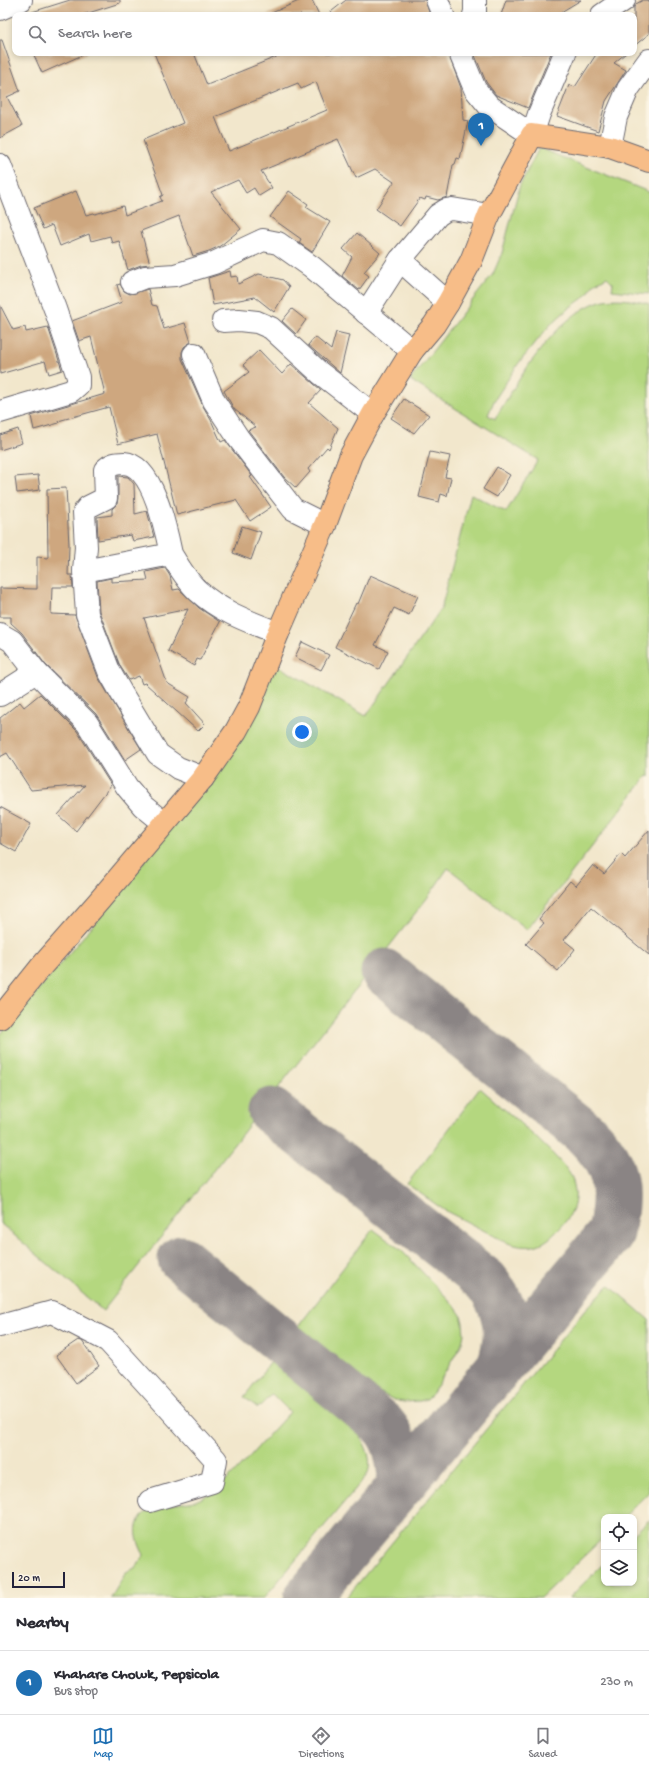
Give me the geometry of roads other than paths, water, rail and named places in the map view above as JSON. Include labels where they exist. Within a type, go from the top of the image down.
[{"type":"main road","points":[[0,1018],[40,968],[203,778],[236,731],[249,707],[278,633],[325,525],[351,455],[373,414],[412,351],[434,325],[448,303],[471,261],[489,215],[532,135],[610,147],[649,161]]},
{"type":"street","points":[[0,8],[21,0]]},
{"type":"street","points":[[437,0],[443,12]]},
{"type":"street","points":[[474,0],[474,12]]},
{"type":"street","points":[[606,12],[624,0]]},
{"type":"street","points":[[461,56],[475,89],[489,106],[532,135],[539,114],[564,56]]},
{"type":"street","points":[[610,147],[616,117],[628,89],[649,60]]},
{"type":"street","points":[[0,166],[55,309],[78,377],[78,385],[71,391],[0,412]]},
{"type":"street","points":[[366,313],[400,260],[438,215],[446,210],[452,209],[489,215]]},
{"type":"street","points":[[132,282],[145,277],[175,275],[214,263],[264,240],[278,243],[306,263],[412,351]]},
{"type":"street","points":[[400,260],[448,303]]},
{"type":"street","points":[[223,321],[240,320],[257,322],[271,328],[320,373],[373,414]]},
{"type":"street","points":[[194,354],[214,401],[239,439],[293,509],[325,525]]},
{"type":"street","points":[[203,778],[178,768],[158,754],[109,671],[87,614],[84,571],[86,547],[84,512],[88,507],[106,498],[105,470],[108,466],[115,463],[132,464],[142,472],[162,513],[171,554],[184,574],[198,591],[236,616],[278,633]]},
{"type":"street","points":[[84,571],[171,554]]},
{"type":"street","points":[[0,634],[12,641],[36,672],[87,723],[127,787],[143,806],[164,823]]},
{"type":"street","points":[[0,695],[36,672]]},
{"type":"street","points":[[0,1326],[52,1312],[108,1341],[216,1460],[212,1482],[150,1501]]},
{"type":"place","name":"Khahare Chowk, Pepsicola","points":[[481,146]]}]
